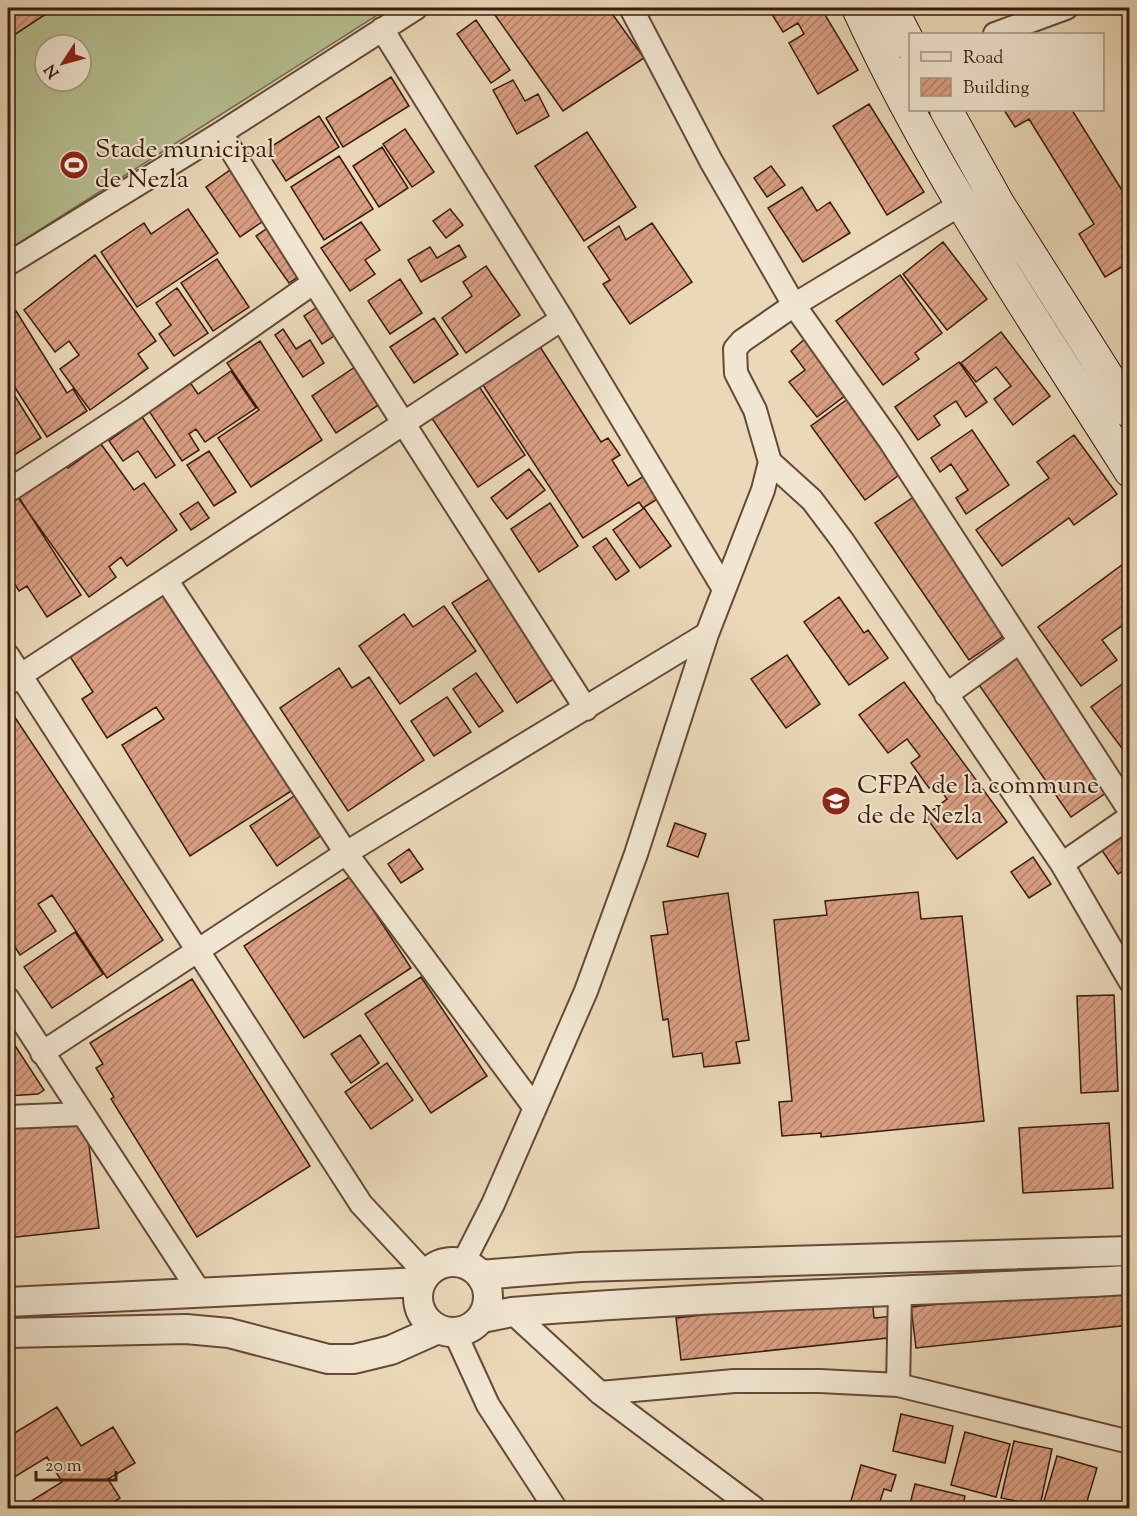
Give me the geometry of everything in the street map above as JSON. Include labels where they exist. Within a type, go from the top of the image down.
[{"type":"main road","points":[[858,8],[899,70],[909,92]]},
{"type":"main road","points":[[891,8],[909,43]]},
{"type":"main road","points":[[918,111],[961,204],[1130,471]]},
{"type":"main road","points":[[946,111],[999,205],[1130,412]]},
{"type":"street","points":[[8,264],[221,134],[416,8]]},
{"type":"street","points":[[631,8],[711,161],[794,305],[890,441],[1018,643],[1130,812]]},
{"type":"street","points":[[998,33],[1066,8]]},
{"type":"street","points":[[382,29],[562,319],[723,589]]},
{"type":"street","points":[[221,134],[313,283],[405,423],[586,709]]},
{"type":"street","points":[[472,1269],[535,1108],[586,991],[632,865],[707,634],[763,490],[770,462],[755,410],[736,373],[735,349],[742,341],[794,305],[961,204]]},
{"type":"street","points":[[8,491],[133,409],[313,283]]},
{"type":"street","points":[[14,680],[562,319]]},
{"type":"street","points":[[770,462],[812,500],[1062,864],[1130,981]]},
{"type":"street","points":[[167,581],[346,853],[535,1108]]},
{"type":"street","points":[[42,1053],[346,853],[707,634]]},
{"type":"street","points":[[946,695],[1018,643]]},
{"type":"street","points":[[8,656],[14,680],[197,949],[361,1204],[424,1278]]},
{"type":"street","points":[[1062,864],[1130,817]]},
{"type":"street","points":[[8,999],[201,1294]]},
{"type":"street","points":[[8,1118],[82,1114]]},
{"type":"street","points":[[8,1302],[201,1294],[424,1278],[443,1263],[472,1269],[1130,1251]]},
{"type":"street","points":[[8,1333],[186,1329],[229,1333],[328,1359],[354,1359],[391,1350],[446,1331],[470,1328],[482,1318],[488,1304],[487,1288],[472,1269]]},
{"type":"street","points":[[424,1278],[418,1304],[422,1314],[446,1331],[488,1405],[555,1509]]},
{"type":"street","points":[[482,1318],[512,1312],[760,1295],[900,1292],[1130,1280]]},
{"type":"street","points":[[898,1385],[900,1292]]},
{"type":"street","points":[[512,1312],[600,1393],[754,1509]]},
{"type":"street","points":[[600,1393],[734,1381],[820,1381],[898,1385],[1130,1442]]},
{"type":"green space","name":"Stade municipal de Nezla","points":[[8,8],[375,8],[379,14],[8,250]]},
{"type":"building","points":[[55,8],[8,39],[8,9]]},
{"type":"building","points":[[490,8],[608,8],[644,58],[563,111]]},
{"type":"building","points":[[768,8],[821,8],[858,70],[818,94],[789,43],[804,34],[798,23],[783,32]]},
{"type":"building","points":[[476,20],[510,70],[491,83],[457,34]]},
{"type":"building","points":[[391,77],[409,106],[343,147],[326,118]]},
{"type":"building","points":[[513,80],[525,101],[538,94],[549,116],[517,134],[493,90]]},
{"type":"building","points":[[869,104],[924,192],[887,215],[833,126]]},
{"type":"building","points":[[1005,111],[1073,111],[1130,203],[1130,262],[1105,277],[1079,234],[1094,224],[1029,119],[1015,127]]},
{"type":"building","points":[[319,116],[339,147],[286,181],[266,150]]},
{"type":"building","points":[[405,129],[434,172],[412,187],[383,144]]},
{"type":"building","points":[[587,132],[636,207],[584,241],[535,166]]},
{"type":"building","points":[[382,147],[408,188],[379,207],[353,166]]},
{"type":"building","points":[[339,156],[373,209],[324,240],[291,187]]},
{"type":"building","points":[[240,163],[275,213],[240,237],[206,187]]},
{"type":"building","points":[[771,166],[785,185],[767,197],[754,178]]},
{"type":"building","points":[[802,187],[817,211],[830,202],[850,233],[803,262],[768,208]]},
{"type":"building","points":[[188,209],[218,253],[137,307],[101,252],[144,223],[151,234]]},
{"type":"building","points":[[450,209],[463,225],[446,238],[433,221]]},
{"type":"building","points":[[361,222],[380,250],[365,260],[375,274],[350,291],[321,248]]},
{"type":"building","points":[[275,223],[308,270],[289,283],[256,236]]},
{"type":"building","points":[[652,223],[692,282],[630,324],[603,284],[610,280],[588,247],[619,226],[626,240]]},
{"type":"building","points":[[943,242],[987,299],[947,330],[903,274]]},
{"type":"building","points":[[459,245],[466,257],[421,282],[408,260],[430,247],[437,258]]},
{"type":"building","points":[[95,255],[156,341],[138,354],[148,368],[90,410],[60,369],[79,355],[69,341],[55,352],[24,310]]},
{"type":"building","points":[[217,259],[249,307],[213,331],[181,283]]},
{"type":"building","points":[[486,266],[520,315],[466,353],[442,318],[472,296],[463,282]]},
{"type":"building","points":[[900,275],[942,333],[915,353],[919,359],[883,385],[836,321]]},
{"type":"building","points":[[400,279],[422,313],[390,334],[368,301]]},
{"type":"building","points":[[177,288],[208,333],[174,356],[159,334],[171,325],[156,303]]},
{"type":"building","points":[[325,302],[343,330],[322,344],[304,316]]},
{"type":"building","points":[[16,311],[67,393],[73,389],[87,411],[47,437],[8,377],[8,316]]},
{"type":"building","points":[[434,318],[458,354],[414,383],[390,347]]},
{"type":"building","points":[[283,329],[296,349],[310,340],[324,363],[303,377],[275,335]]},
{"type":"building","points":[[1001,332],[1050,396],[1013,425],[994,399],[1011,386],[996,367],[976,382],[961,363]]},
{"type":"building","points":[[807,337],[850,392],[817,417],[789,382],[805,370],[791,351]]},
{"type":"building","points":[[535,339],[601,442],[608,438],[620,455],[612,460],[628,486],[644,476],[659,498],[643,508],[639,502],[583,538],[477,376]]},
{"type":"building","points":[[260,341],[322,440],[251,487],[218,438],[259,410],[227,363]]},
{"type":"building","points":[[959,362],[987,402],[966,417],[956,401],[934,416],[940,425],[918,440],[895,407]]},
{"type":"building","points":[[355,367],[380,404],[336,433],[312,396]]},
{"type":"building","points":[[231,371],[256,408],[205,442],[196,429],[189,434],[199,450],[182,461],[145,405],[187,378],[198,394]]},
{"type":"building","points":[[476,382],[525,455],[478,487],[429,414]]},
{"type":"building","points":[[8,385],[41,438],[8,459]]},
{"type":"building","points":[[849,398],[903,472],[865,500],[811,426]]},
{"type":"building","points":[[142,417],[175,465],[156,478],[138,451],[123,461],[109,441]]},
{"type":"building","points":[[972,430],[1009,485],[966,514],[956,498],[968,490],[951,464],[940,472],[931,458]]},
{"type":"building","points":[[1074,435],[1117,494],[1074,525],[1069,518],[1002,566],[976,530],[1049,478],[1037,462]]},
{"type":"building","points":[[101,444],[134,490],[144,483],[177,530],[127,566],[121,557],[109,567],[116,577],[89,597],[16,495],[62,461],[68,468]]},
{"type":"building","points":[[209,451],[236,492],[214,506],[187,465]]},
{"type":"building","points":[[529,469],[545,490],[507,519],[491,498]]},
{"type":"building","points":[[18,496],[81,595],[47,617],[27,586],[19,591],[8,573],[13,569],[8,560],[8,503]]},
{"type":"building","points":[[915,496],[1008,633],[969,660],[875,523]]},
{"type":"building","points":[[198,502],[209,518],[191,530],[180,514]]},
{"type":"building","points":[[550,503],[578,546],[539,572],[511,529]]},
{"type":"building","points":[[644,508],[671,546],[640,568],[613,530]]},
{"type":"building","points":[[606,538],[629,571],[616,580],[593,547]]},
{"type":"building","points":[[1130,559],[1130,620],[1102,640],[1117,660],[1081,686],[1038,627]]},
{"type":"building","points":[[497,574],[561,674],[517,703],[452,603]]},
{"type":"building","points":[[169,591],[296,788],[190,856],[122,745],[164,719],[156,707],[107,738],[82,699],[93,692],[69,655]]},
{"type":"building","points":[[839,597],[864,633],[868,630],[888,658],[849,685],[804,622]]},
{"type":"building","points":[[444,606],[476,651],[400,704],[359,646],[404,614],[413,627]]},
{"type":"building","points":[[1018,653],[1113,788],[1071,817],[977,682]]},
{"type":"building","points":[[787,655],[820,704],[786,728],[751,679]]},
{"type":"building","points":[[339,668],[352,688],[369,677],[424,760],[348,811],[280,708]]},
{"type":"building","points":[[476,673],[503,711],[479,727],[453,689]]},
{"type":"building","points":[[904,682],[1007,822],[957,859],[925,816],[947,799],[936,783],[929,788],[911,763],[920,756],[907,739],[888,753],[859,715]]},
{"type":"building","points":[[1125,682],[1130,689],[1130,759],[1091,707]]},
{"type":"building","points":[[447,697],[471,732],[434,756],[411,721]]},
{"type":"building","points":[[8,707],[163,940],[107,978],[52,895],[38,904],[56,931],[20,955],[8,936]]},
{"type":"building","points":[[303,790],[329,830],[277,866],[250,826]]},
{"type":"building","points":[[675,823],[706,834],[698,857],[667,846]]},
{"type":"building","points":[[1130,825],[1130,866],[1118,874],[1099,846]]},
{"type":"building","points":[[409,849],[423,869],[401,883],[388,864]]},
{"type":"building","points":[[1033,857],[1051,884],[1029,898],[1011,872]]},
{"type":"building","points":[[351,876],[411,968],[304,1038],[244,946]]},
{"type":"building","points":[[918,892],[921,919],[962,916],[984,1121],[821,1137],[821,1133],[782,1136],[779,1102],[792,1101],[774,920],[827,915],[825,901]]},
{"type":"building","points":[[728,893],[749,1040],[736,1042],[740,1063],[704,1067],[702,1053],[673,1057],[668,1019],[663,1020],[651,936],[668,934],[663,902]]},
{"type":"building","points":[[75,932],[103,974],[52,1008],[24,967]]},
{"type":"building","points":[[421,977],[487,1076],[431,1113],[365,1014]]},
{"type":"building","points":[[192,979],[310,1166],[197,1237],[111,1099],[114,1097],[96,1068],[103,1064],[90,1043]]},
{"type":"building","points":[[1114,995],[1118,1091],[1081,1093],[1077,996]]},
{"type":"building","points":[[8,1035],[44,1090],[38,1094],[8,1096]]},
{"type":"building","points":[[360,1035],[379,1063],[351,1083],[331,1054]]},
{"type":"building","points":[[387,1063],[413,1100],[371,1129],[345,1092]]},
{"type":"building","points":[[85,1113],[99,1228],[8,1238],[8,1122]]},
{"type":"building","points":[[1109,1123],[1113,1188],[1023,1193],[1019,1128]]},
{"type":"building","points":[[1128,1284],[1130,1325],[916,1348],[911,1307]]},
{"type":"building","points":[[872,1296],[874,1318],[895,1316],[897,1337],[681,1360],[676,1318]]},
{"type":"building","points":[[57,1407],[81,1446],[113,1427],[135,1463],[108,1479],[120,1498],[104,1508],[20,1508],[62,1482],[47,1457],[8,1481],[8,1437]]},
{"type":"building","points":[[901,1414],[953,1426],[945,1463],[893,1451]]},
{"type":"building","points":[[965,1432],[1010,1444],[996,1497],[951,1485]]},
{"type":"building","points":[[1014,1441],[1052,1449],[1040,1506],[1001,1498]]},
{"type":"building","points":[[1057,1456],[1097,1468],[1085,1508],[1042,1508]]},
{"type":"building","points":[[861,1465],[896,1475],[891,1491],[884,1489],[878,1508],[849,1508]]},
{"type":"building","points":[[915,1484],[965,1496],[962,1508],[909,1508]]},
{"type":"place","name":"Stade municipal de Nezla","points":[[74,165]]},
{"type":"place","name":"CFPA de la commune de de Nezla","points":[[836,801]]}]
